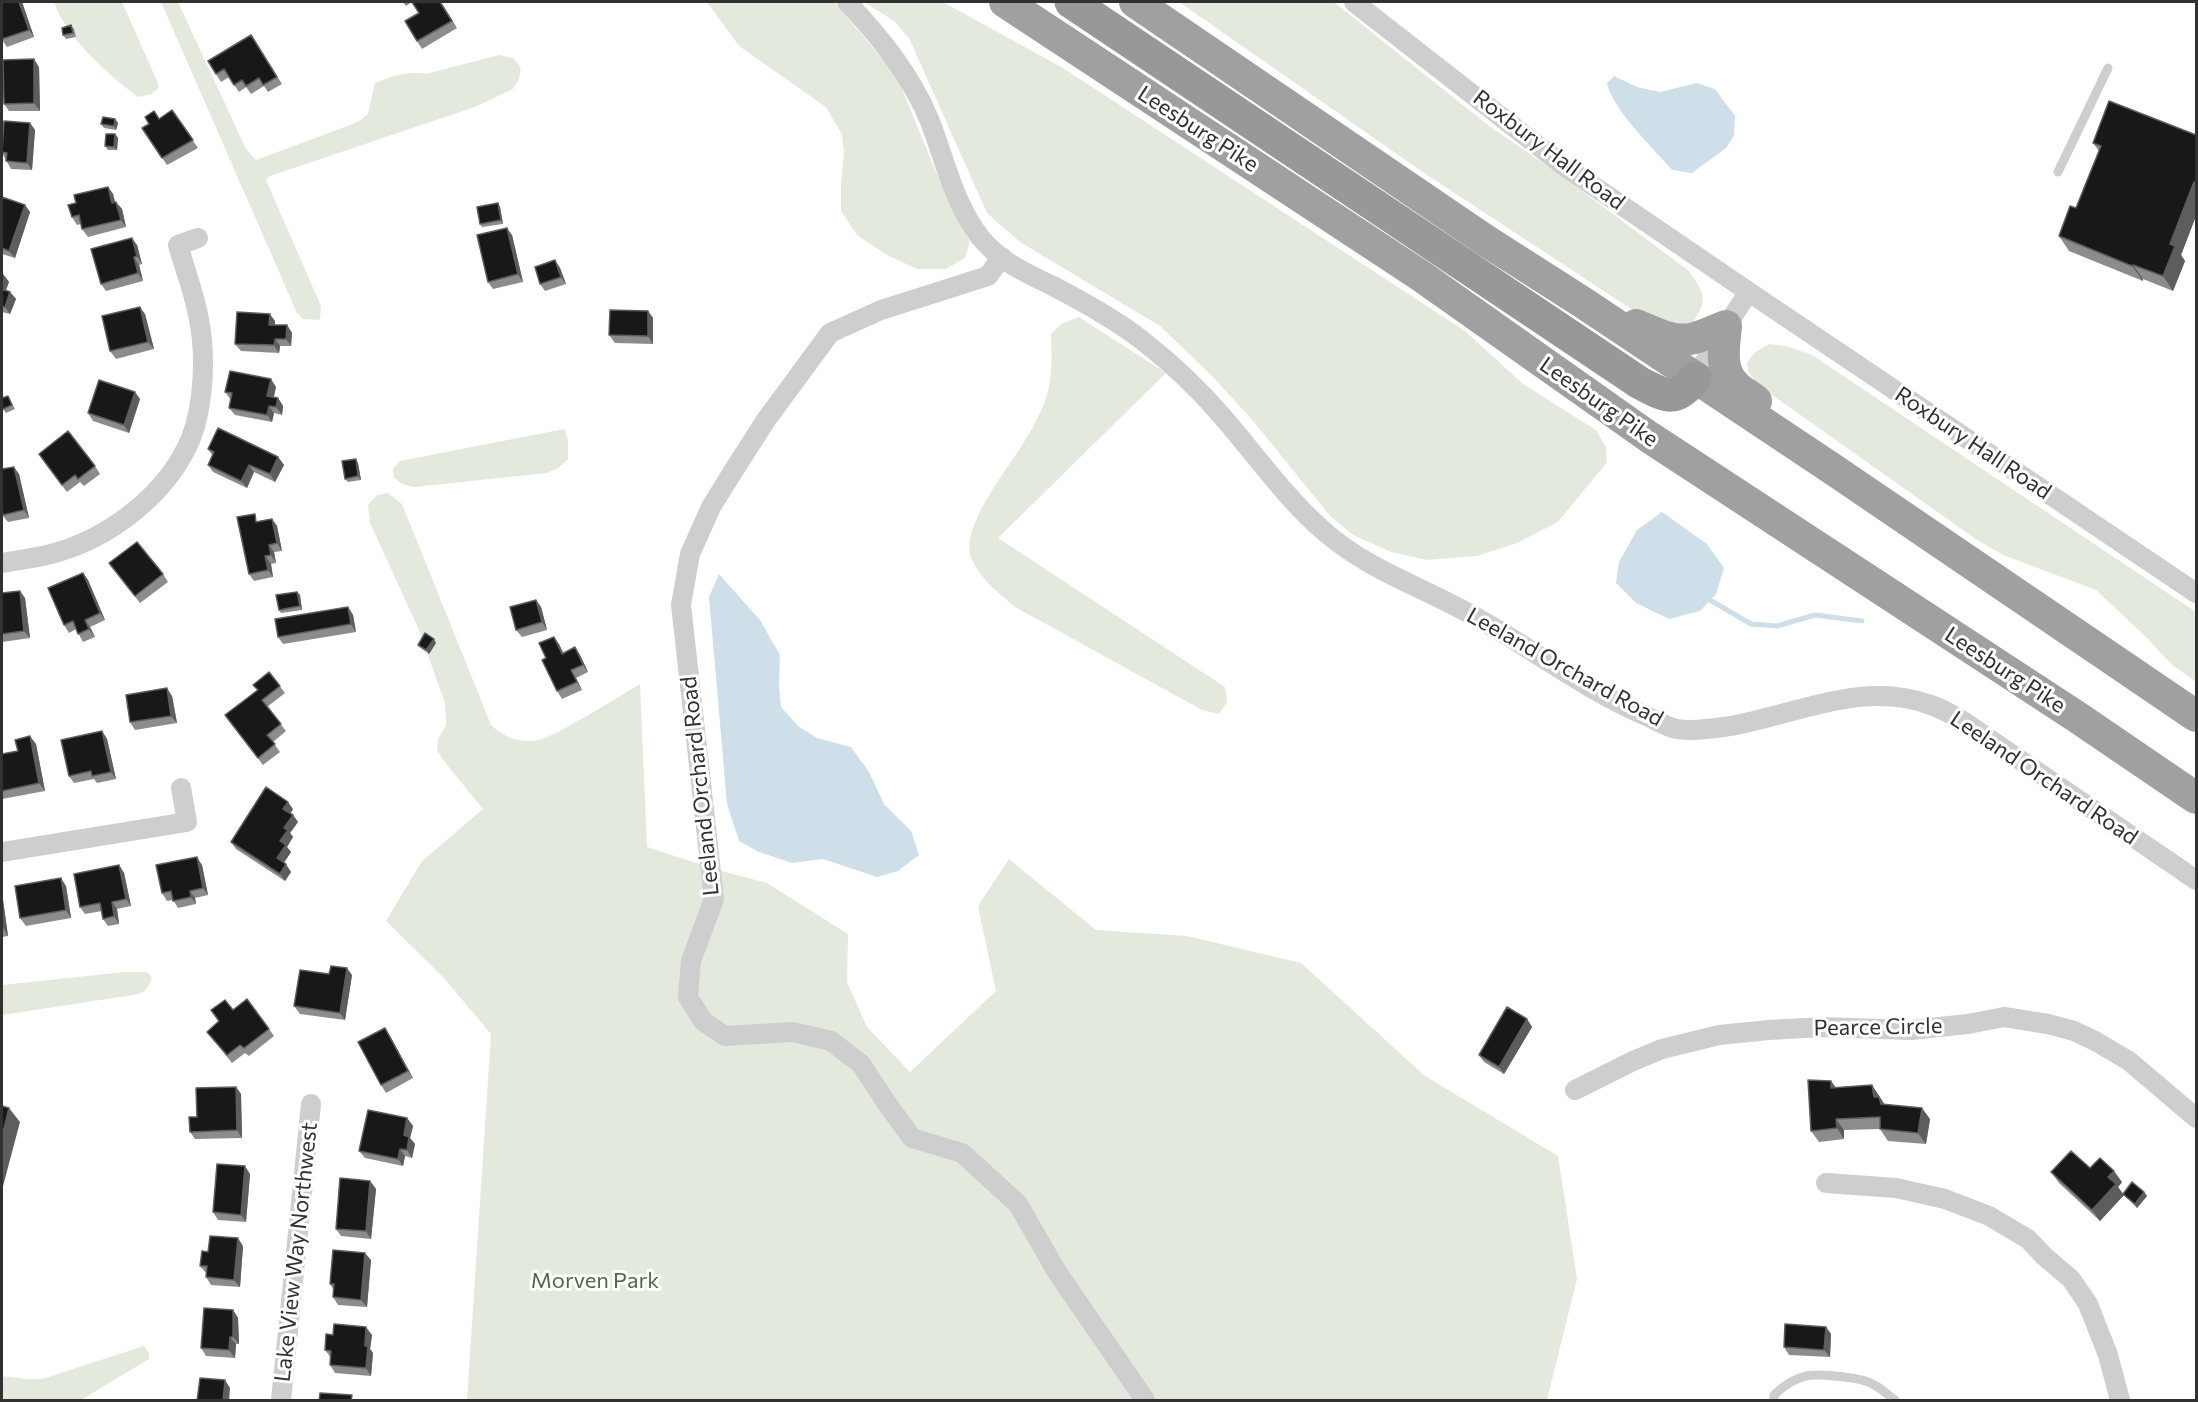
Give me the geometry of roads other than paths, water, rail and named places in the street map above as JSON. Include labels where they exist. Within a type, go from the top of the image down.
[{"type":"highway","name":"Leesburg Pike","points":[[1005,2],[1421,276],[1649,437],[2196,798]]},
{"type":"highway","points":[[1071,2],[1640,383],[1662,394],[1675,396],[1685,391],[1695,378]]},
{"type":"highway","points":[[1135,2],[1485,240],[1831,468],[2196,716]]},
{"type":"highway","points":[[1582,302],[1661,335],[1678,339],[1691,339],[1726,326],[1724,360],[1731,381],[1831,468]]},
{"type":"street","name":"Leeland Orchard Road","points":[[847,2],[908,76],[929,120],[951,184],[963,210],[981,238],[1025,273],[1117,322],[1142,341],[1186,379],[1219,413],[1290,498],[1325,532],[1357,556],[1470,614],[1548,663],[1629,708],[1677,729],[1728,727],[1859,695],[1892,697],[1929,704],[1963,721],[2196,880]]},
{"type":"street","name":"Roxbury Hall Road","points":[[1354,2],[1564,166],[2196,593]]},
{"type":"street","points":[[2,563],[52,554],[88,540],[121,521],[151,496],[174,469],[192,437],[200,403],[203,371],[200,321],[178,245],[198,238]]},
{"type":"street","name":"Leeland Orchard Road","points":[[1002,257],[988,276],[881,310],[830,333],[766,420],[740,460],[711,507],[690,554],[681,605],[714,899],[691,961],[688,997],[703,1021],[725,1036],[793,1032],[831,1041],[861,1064],[912,1138],[962,1153],[1018,1204],[1057,1272],[1145,1401]]},
{"type":"street","points":[[1695,378],[1749,292]]},
{"type":"street","points":[[2,852],[187,822],[181,788]]},
{"type":"street","name":"Pearce Circle","points":[[1575,1090],[1662,1049],[1719,1035],[1824,1027],[1911,1030],[1968,1024],[2004,1017],[2048,1024],[2074,1031],[2095,1041],[2129,1061],[2196,1119]]},
{"type":"street","name":"Lake View Way Northwest","points":[[281,1401],[311,1104]]},
{"type":"street","points":[[1826,1183],[1896,1188],[1945,1199],[1989,1216],[2028,1239],[2071,1279],[2088,1304],[2108,1355],[2120,1401]]},
{"type":"lane","points":[[2058,172],[2108,68]]},
{"type":"lane","points":[[1774,1401],[1774,1395],[1784,1386],[1800,1376],[1815,1373],[1858,1379],[1875,1385],[1895,1401]]},
{"type":"waterway","points":[[1710,600],[1751,624],[1777,626],[1815,615],[1862,621]]},
{"type":"park label","name":"Morven Park","points":[[595,1281]]}]
